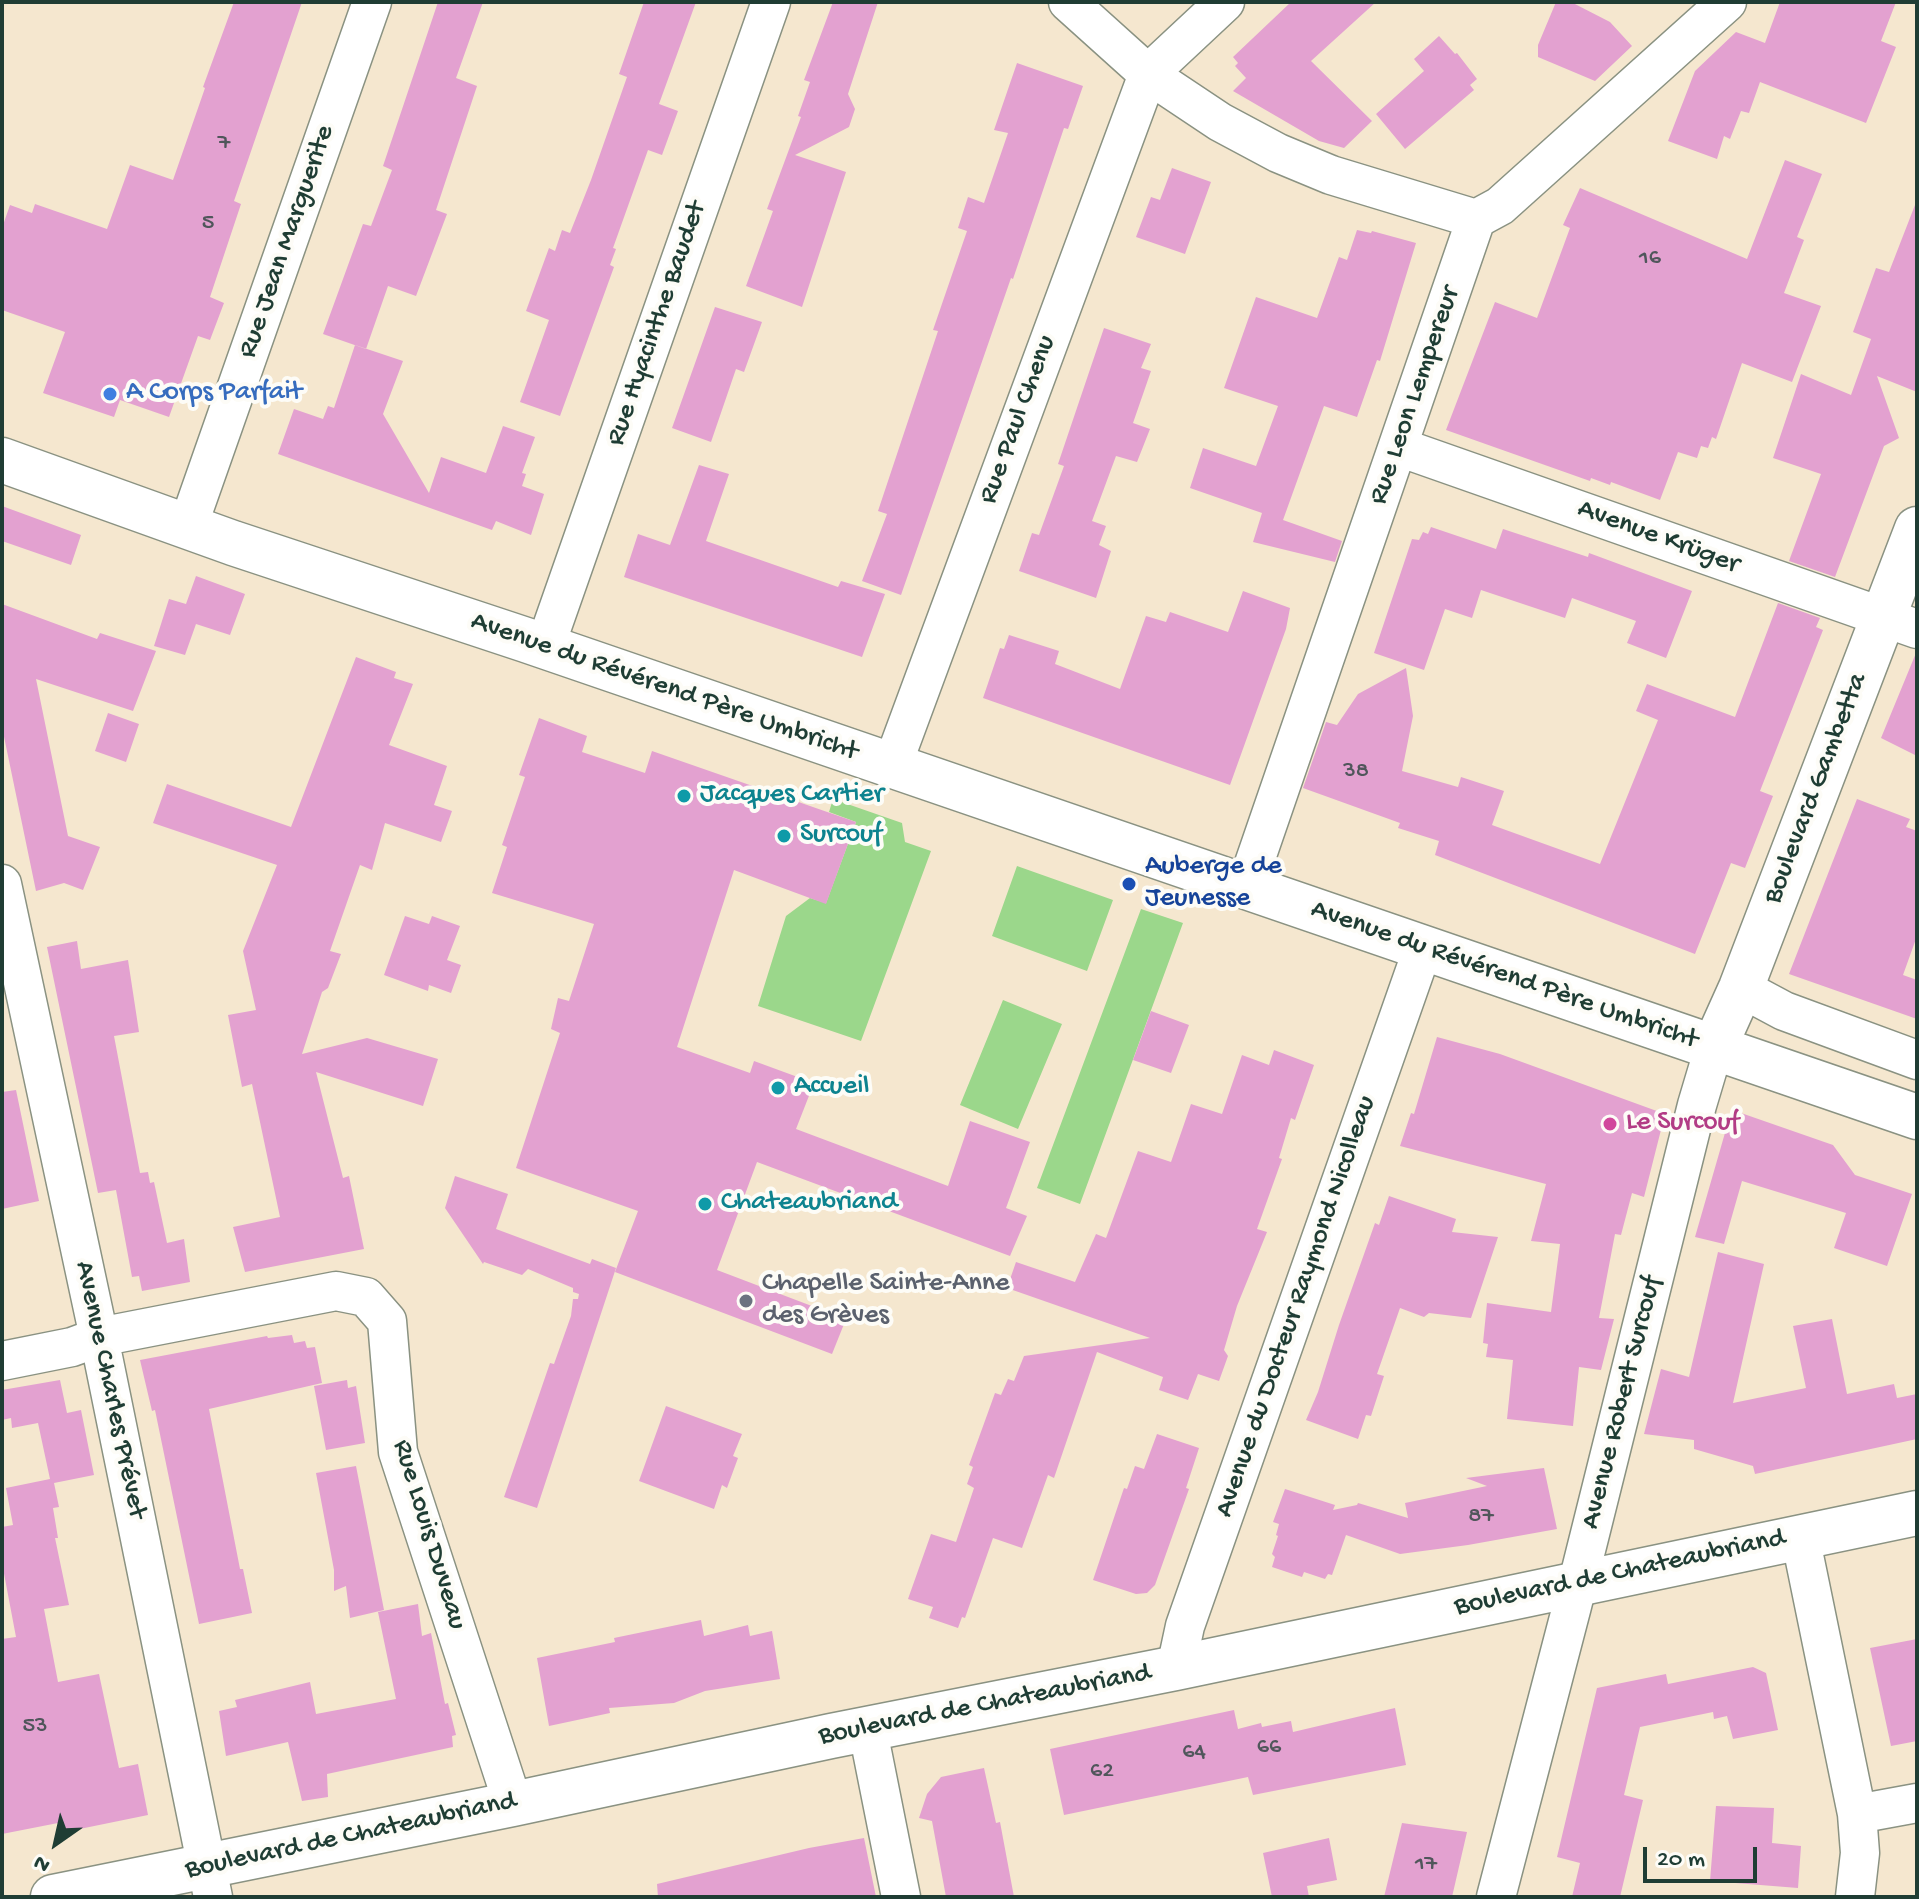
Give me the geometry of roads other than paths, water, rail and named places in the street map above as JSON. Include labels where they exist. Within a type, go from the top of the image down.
[{"type":"main road","name":"Avenue du Révérend Père Umbricht","points":[[2,460],[1917,1117]]},
{"type":"main road","name":"Boulevard Gambetta","points":[[1714,1048],[1900,623],[1917,529]]},
{"type":"main road","name":"Boulevard de Chateaubriand","points":[[53,1897],[210,1882],[513,1804],[1917,1513]]},
{"type":"street","name":"Rue Jean Marguerite","points":[[188,526],[372,2]]},
{"type":"street","name":"Rue Hyacinthe Baudet","points":[[545,647],[771,2]]},
{"type":"street","points":[[1068,2],[1148,74],[1220,122],[1278,153],[1331,175],[1476,219],[1500,206],[1727,2]]},
{"type":"street","points":[[1148,74],[1225,2]]},
{"type":"street","name":"Rue Paul Chenu","points":[[892,766],[1148,74]]},
{"type":"street","name":"Rue Leon Lempereur","points":[[1246,887],[1476,219]]},
{"type":"street","name":"Avenue Krüger","points":[[1399,447],[1900,623]]},
{"type":"street","name":"Avenue Charles Prévet","points":[[2,884],[99,1337],[210,1882]]},
{"type":"street","name":"Avenue du Docteur Raymond Nicolleau","points":[[1176,1668],[1181,1640],[1423,948]]},
{"type":"street","points":[[1741,988],[1784,1011],[1917,1060]]},
{"type":"street","name":"Avenue Robert Surcouf","points":[[1496,1897],[1714,1048]]},
{"type":"street","name":"Rue Louis Duveau","points":[[2,1361],[72,1347],[99,1337],[336,1291],[366,1297],[387,1321],[398,1452],[513,1804]]},
{"type":"street","points":[[1800,1536],[1857,1814],[1860,1853],[1855,1897]]},
{"type":"street","points":[[868,1731],[901,1897]]},
{"type":"street","points":[[1857,1814],[1917,1803]]},
{"type":"place","name":"A Corps Parfait","points":[[110,394]]},
{"type":"place","name":"Jacques Cartier","points":[[684,796]]},
{"type":"place","name":"Surcouf","points":[[784,836]]},
{"type":"place","name":"Auberge de Jeunesse","points":[[1129,884]]},
{"type":"place","name":"Accueil","points":[[778,1088]]},
{"type":"place","name":"Le Surcouf","points":[[1610,1124]]},
{"type":"place","name":"Chateaubriand","points":[[705,1204]]},
{"type":"place","name":"Chapelle Sainte-Anne des Grèves","points":[[746,1301]]}]
